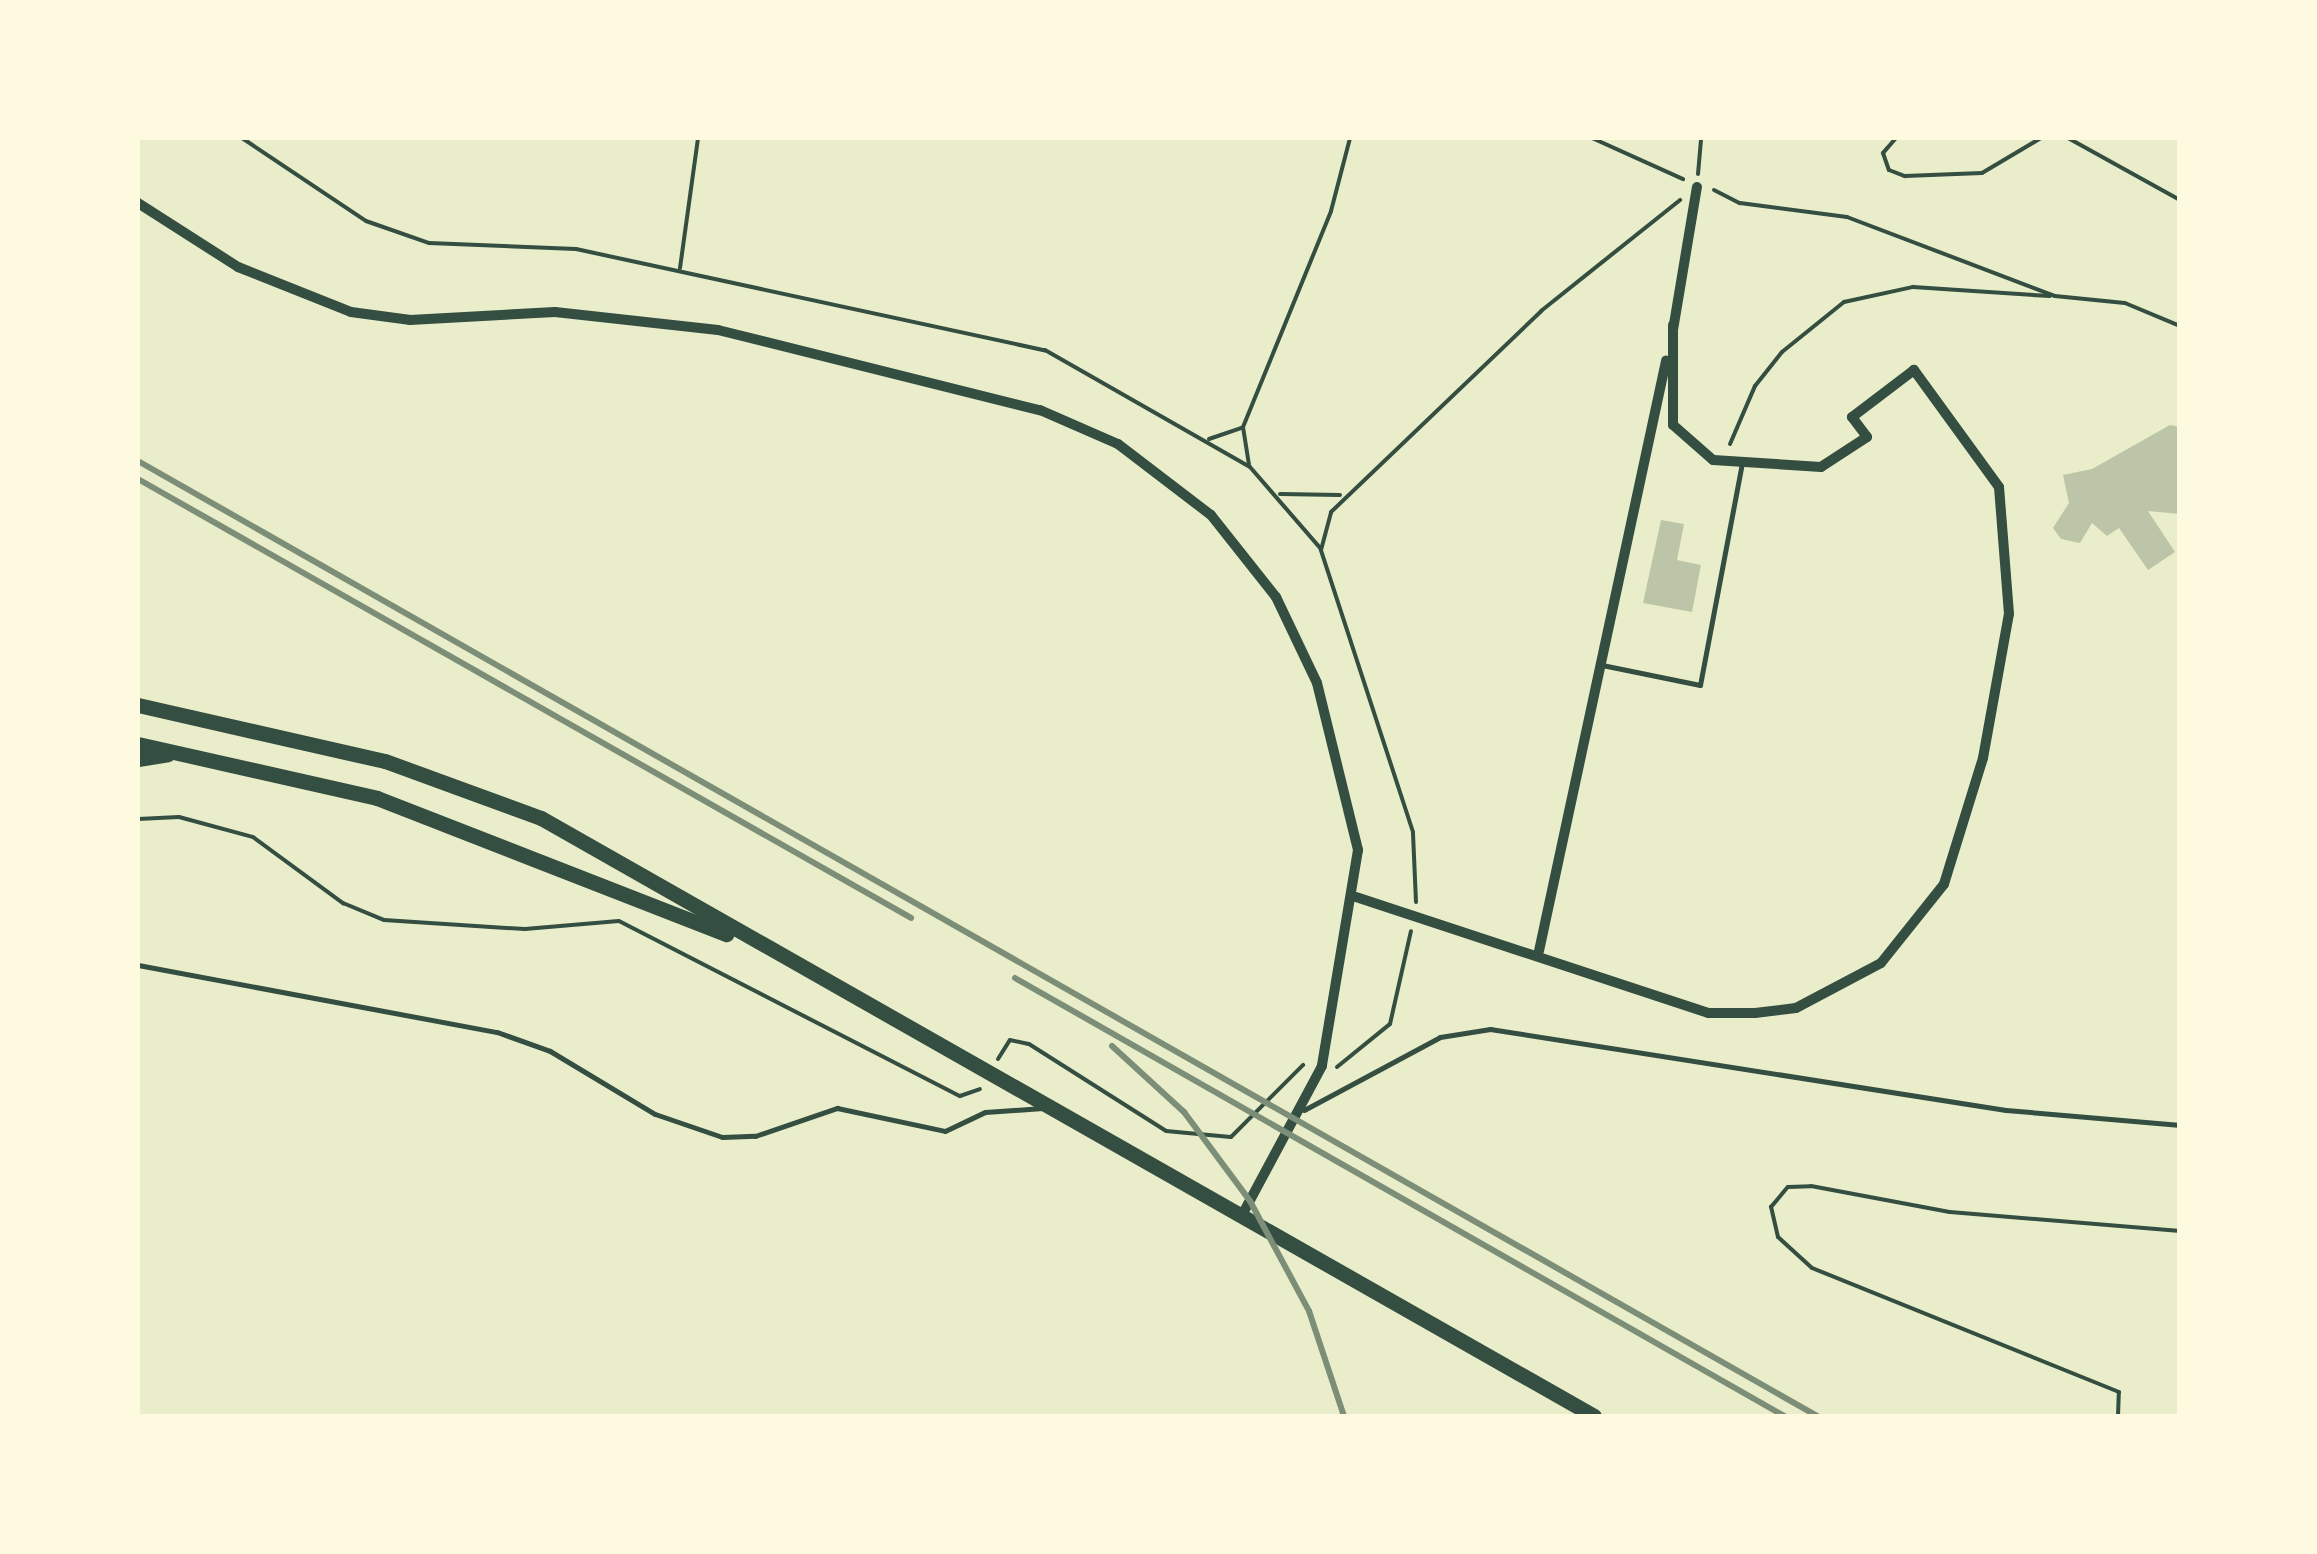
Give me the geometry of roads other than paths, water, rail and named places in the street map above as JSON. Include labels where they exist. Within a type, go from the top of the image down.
[{"type":"main road","points":[[138,705],[385,761],[541,818],[1594,1416]]},
{"type":"main road","points":[[138,744],[377,798],[514,844],[789,961]]},
{"type":"main road","points":[[138,759],[182,752]]},
{"type":"street","points":[[1539,951],[1674,325],[1697,187]]},
{"type":"street","points":[[138,202],[238,267],[351,312],[555,312],[718,330],[1040,410],[1118,444],[1212,516],[1276,598],[1331,720],[1352,798],[1356,897],[1338,1006],[1304,1110],[1241,1217]]},
{"type":"street","points":[[1356,897],[1539,951],[1708,1013],[1796,1008],[1844,988],[1910,935],[1962,842],[2009,614],[2006,512],[1982,458],[1914,370],[1852,417],[1868,437],[1844,456],[1795,470],[1723,463],[1685,443],[1673,425],[1674,325]]},
{"type":"lane","points":[[1600,664],[1700,685],[1741,467]]},
{"type":"lane","points":[[138,965],[497,1032],[550,1051],[655,1114],[722,1137],[837,1108],[945,1131],[985,1112],[1051,1108]]},
{"type":"lane","points":[[1304,1110],[1440,1037],[1490,1029],[2006,1110],[2180,1125]]},
{"type":"railway","points":[[138,461],[1817,1416]]},
{"type":"railway","points":[[138,479],[911,918]]},
{"type":"railway","points":[[1015,978],[1784,1416]]},
{"type":"railway","points":[[1112,1046],[1184,1112],[1250,1201],[1309,1311],[1344,1416]]}]
